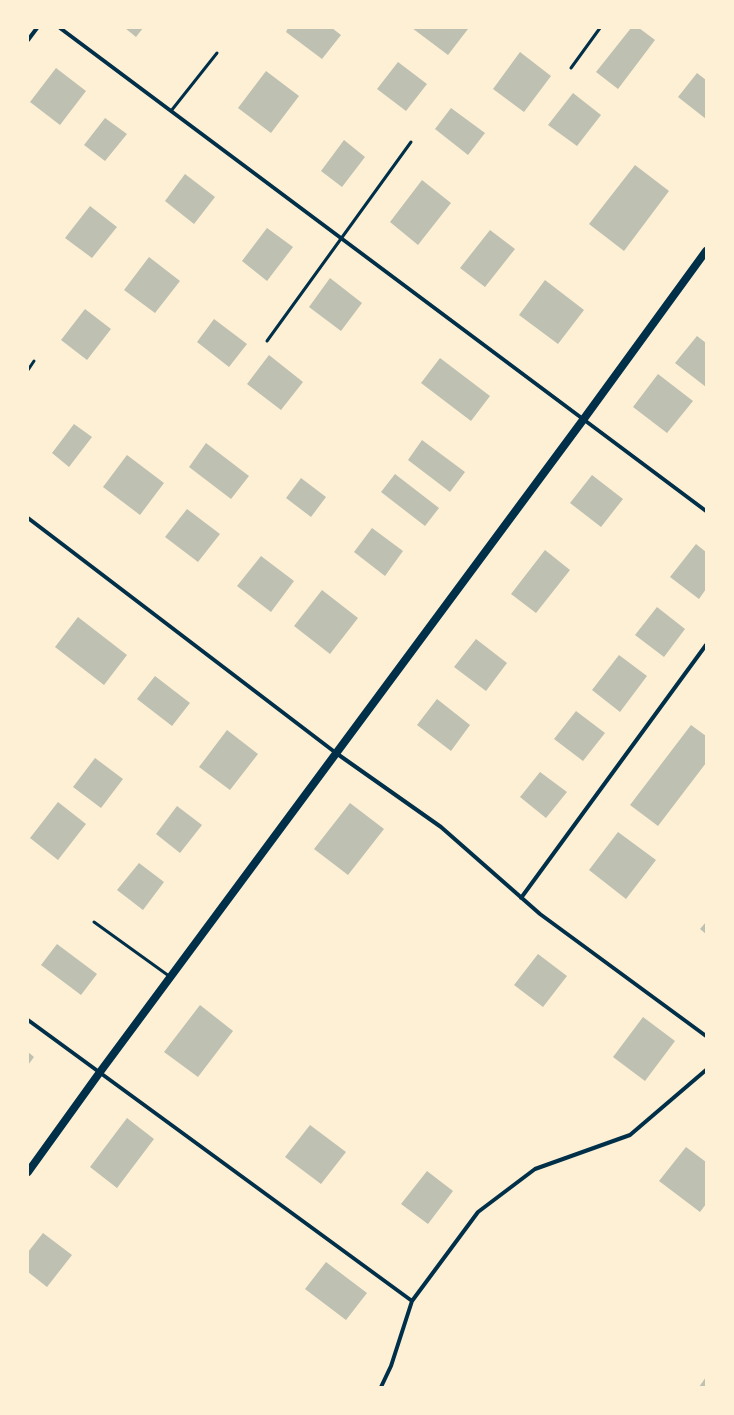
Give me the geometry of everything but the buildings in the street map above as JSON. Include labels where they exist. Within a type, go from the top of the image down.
[{"type":"main road","points":[[28,1172],[100,1072],[583,420],[706,251]]},
{"type":"street","points":[[28,40],[37,28]]},
{"type":"street","points":[[60,28],[706,511]]},
{"type":"street","points":[[28,518],[336,753],[441,827],[540,914],[706,1036]]},
{"type":"street","points":[[521,898],[706,645]]},
{"type":"street","points":[[28,1020],[412,1301]]},
{"type":"street","points":[[381,1387],[391,1366],[412,1301],[478,1212],[535,1169],[630,1135],[706,1070]]},
{"type":"lane","points":[[571,68],[600,28]]},
{"type":"lane","points":[[171,111],[216,53]]},
{"type":"lane","points":[[266,341],[411,142]]},
{"type":"lane","points":[[28,370],[34,361]]},
{"type":"lane","points":[[94,922],[171,977]]}]
